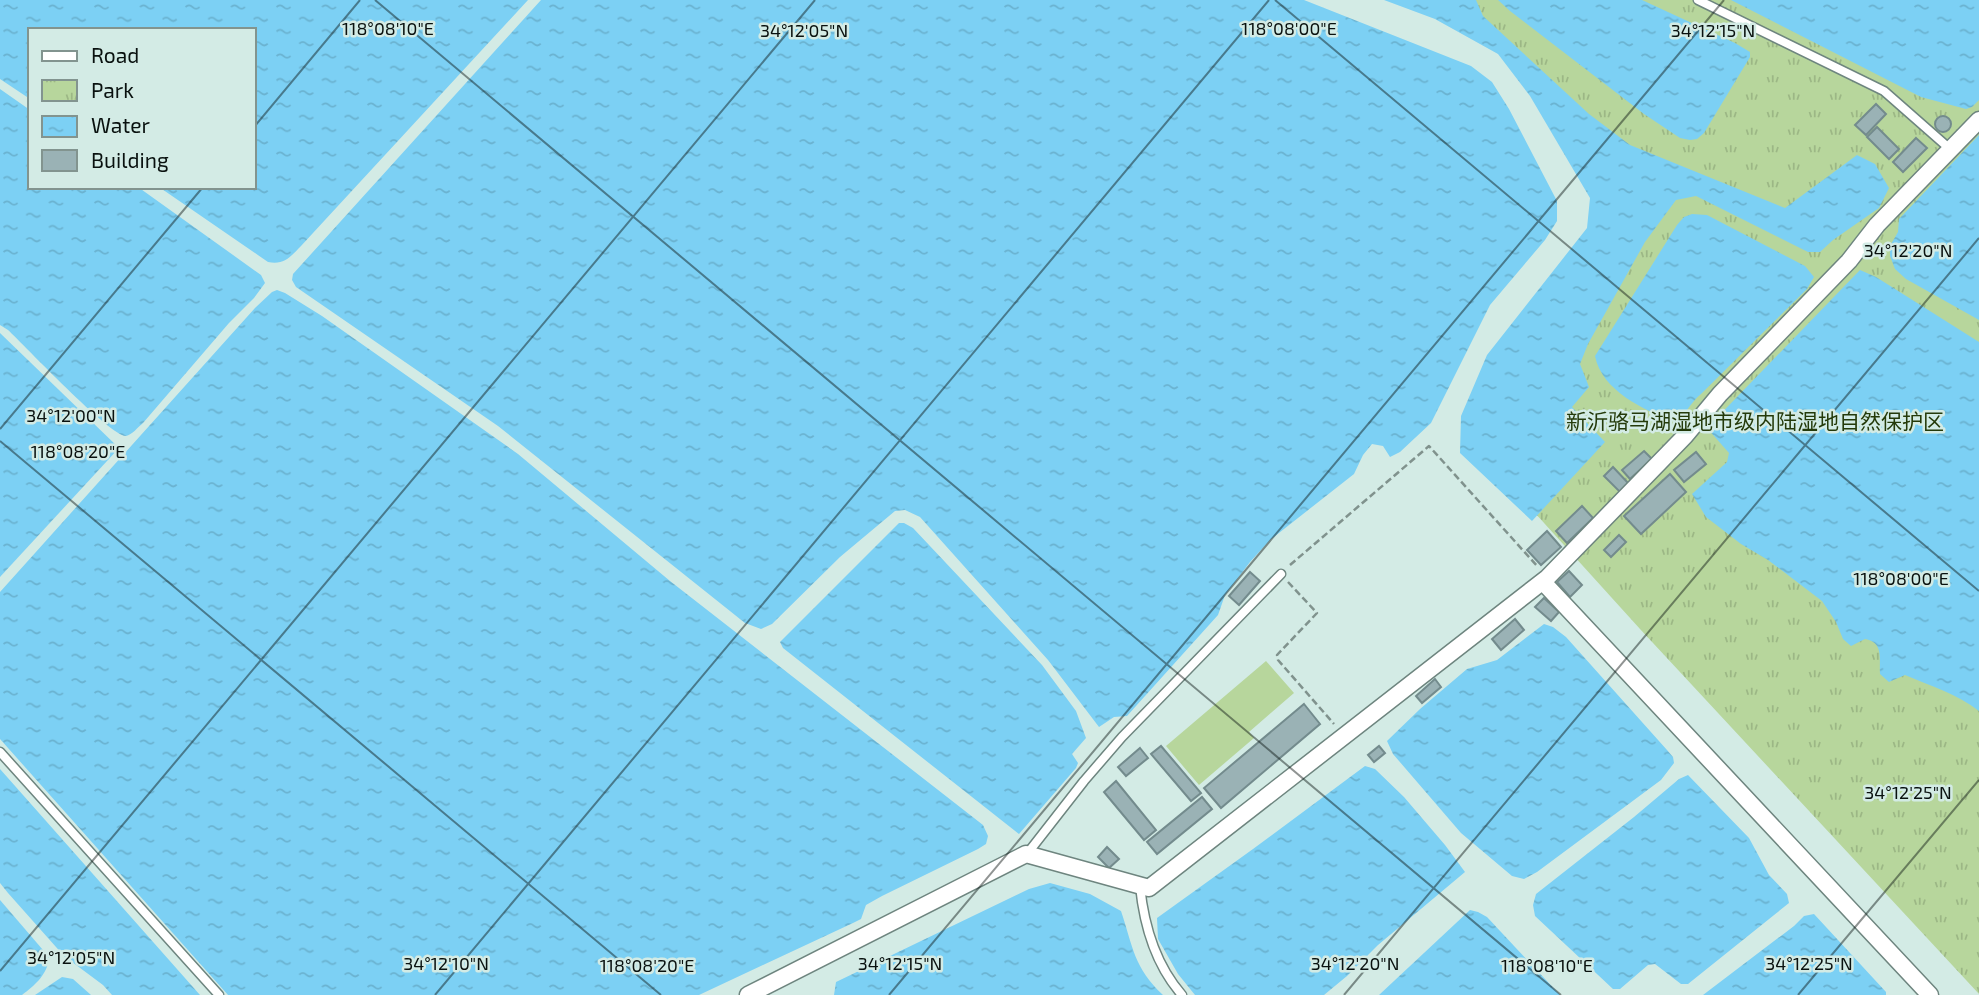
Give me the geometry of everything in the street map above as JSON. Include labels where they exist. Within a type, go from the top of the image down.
[{"type":"street","points":[[748,995],[1026,854],[1149,888],[1545,580],[1685,436],[1720,394],[1849,261],[1877,225],[1979,120]]},
{"type":"street","points":[[1545,580],[1930,995]]},
{"type":"lane","points":[[1698,0],[1884,91],[1951,149]]},
{"type":"lane","points":[[1026,854],[1122,737],[1280,573]]},
{"type":"lane","points":[[0,752],[219,995]]},
{"type":"lane","points":[[1140,886],[1143,912],[1153,950],[1182,995]]},
{"type":"path","points":[[1345,736],[1278,660],[1277,655],[1317,613],[1280,573],[1429,446],[1545,580]]},
{"type":"green space","name":"新沂骆马湖湿地市级内陆湿地自然保护区","points":[[1448,0],[1979,0],[1979,994],[1487,460],[1622,168]]},
{"type":"green space","points":[[1266,661],[1294,693],[1249,732],[1254,738],[1199,785],[1166,746]]},
{"type":"water","points":[[0,0],[528,0],[301,246],[287,259],[274,263],[268,262],[162,189],[256,189],[256,28],[28,28],[28,98],[0,79]]},
{"type":"water","points":[[541,0],[1304,0],[1471,66],[1492,82],[1557,201],[1557,221],[1545,240],[1490,305],[1431,423],[1400,452],[1390,457],[1383,446],[1372,444],[1354,474],[1270,540],[1250,562],[1225,595],[1218,615],[1127,716],[1114,717],[1099,727],[1048,660],[920,517],[905,510],[895,511],[840,557],[772,624],[761,629],[745,623],[498,426],[296,287],[292,280],[293,274]]},
{"type":"water","points":[[1384,0],[1476,0],[1483,16],[1589,114],[1630,145],[1785,208],[1857,155],[1875,164],[1889,188],[1879,208],[1820,252],[1808,252],[1696,196],[1676,200],[1645,242],[1588,344],[1580,364],[1589,387],[1572,407],[1605,442],[1532,521],[1460,453],[1461,416],[1487,355],[1587,228],[1590,198],[1530,96],[1498,54],[1435,19]]},
{"type":"water","points":[[1498,0],[1642,0],[1735,43],[1750,52],[1750,57],[1704,133],[1697,139],[1680,138],[1644,114]]},
{"type":"water","points":[[1731,0],[1979,0],[1979,100],[1966,109],[1921,97]]},
{"type":"water","points":[[0,89],[28,109],[28,189],[141,189],[261,275],[265,283],[143,423],[126,436],[103,422],[0,325]]},
{"type":"water","points":[[1979,135],[1979,320],[1906,279],[1895,269],[1890,256],[1890,246],[1898,232],[1899,219]]},
{"type":"water","points":[[1692,214],[1707,215],[1805,266],[1814,277],[1807,289],[1675,422],[1650,412],[1615,389],[1599,368],[1595,356],[1677,225],[1684,217]]},
{"type":"water","points":[[1860,270],[1876,277],[1979,342],[1979,711],[1953,695],[1905,675],[1889,682],[1880,674],[1879,652],[1875,644],[1865,639],[1851,646],[1843,639],[1822,601],[1706,517],[1692,494],[1727,462],[1729,453],[1707,428]]},
{"type":"water","points":[[277,290],[322,316],[518,454],[670,581],[983,825],[988,836],[986,844],[866,905],[861,919],[699,995],[228,995],[0,739],[0,592],[255,308]]},
{"type":"water","points":[[0,333],[119,448],[0,577]]},
{"type":"water","points":[[899,523],[913,528],[1042,665],[1076,711],[1086,738],[1072,754],[1078,763],[1076,768],[1019,834],[783,648],[780,642]]},
{"type":"water","points":[[1544,624],[1566,637],[1673,757],[1674,763],[1661,780],[1524,879],[1512,876],[1461,833],[1393,754],[1387,741],[1467,669],[1497,660]]},
{"type":"water","points":[[1365,766],[1375,769],[1404,797],[1465,872],[1378,945],[1324,995],[1195,995],[1178,974],[1158,939],[1157,918]]},
{"type":"water","points":[[0,769],[200,995],[112,995],[64,956],[8,893],[0,883]]},
{"type":"water","points":[[1688,775],[1749,838],[1769,875],[1787,894],[1789,903],[1688,984],[1681,984],[1655,964],[1648,965],[1620,989],[1613,989],[1535,916],[1533,905],[1536,894],[1679,779]]},
{"type":"water","points":[[1050,883],[1090,894],[1121,911],[1140,966],[1163,995],[834,995],[836,982],[1029,889]]},
{"type":"water","points":[[0,900],[49,957],[43,974],[22,995],[0,995]]},
{"type":"water","points":[[1470,910],[1487,917],[1560,995],[1379,995]]},
{"type":"water","points":[[1814,914],[1886,995],[1703,995],[1804,916]]},
{"type":"water","points":[[62,977],[73,979],[91,995],[35,995]]},
{"type":"building","points":[[1876,104],[1886,114],[1866,135],[1855,125]]},
{"type":"building","points":[[1943,116],[1951,124],[1943,132],[1935,124]]},
{"type":"building","points":[[1877,127],[1899,149],[1889,159],[1867,137]]},
{"type":"building","points":[[1916,138],[1927,148],[1903,172],[1893,162]]},
{"type":"building","points":[[1644,451],[1652,459],[1630,479],[1622,470]]},
{"type":"building","points":[[1696,452],[1706,464],[1684,482],[1674,470]]},
{"type":"building","points":[[1613,467],[1629,484],[1620,492],[1604,476]]},
{"type":"building","points":[[1670,474],[1686,492],[1641,534],[1624,516]]},
{"type":"building","points":[[1582,506],[1593,518],[1567,543],[1556,531]]},
{"type":"building","points":[[1547,531],[1561,547],[1541,565],[1527,550]]},
{"type":"building","points":[[1619,535],[1626,542],[1611,557],[1604,550]]},
{"type":"building","points":[[1569,571],[1582,585],[1570,597],[1557,582]]},
{"type":"building","points":[[1250,572],[1260,581],[1239,605],[1229,596]]},
{"type":"building","points":[[1544,598],[1559,612],[1551,621],[1535,607]]},
{"type":"building","points":[[1515,619],[1524,630],[1501,650],[1492,639]]},
{"type":"building","points":[[1435,679],[1441,687],[1422,703],[1416,696]]},
{"type":"building","points":[[1304,704],[1320,724],[1221,808],[1204,788]]},
{"type":"building","points":[[1161,746],[1201,793],[1191,801],[1151,754]]},
{"type":"building","points":[[1379,746],[1385,753],[1374,762],[1368,755]]},
{"type":"building","points":[[1140,748],[1148,758],[1126,776],[1118,767]]},
{"type":"building","points":[[1116,781],[1156,830],[1144,840],[1104,792]]},
{"type":"building","points":[[1202,797],[1212,809],[1157,854],[1147,842]]},
{"type":"building","points":[[1107,847],[1119,859],[1109,868],[1098,857]]}]
